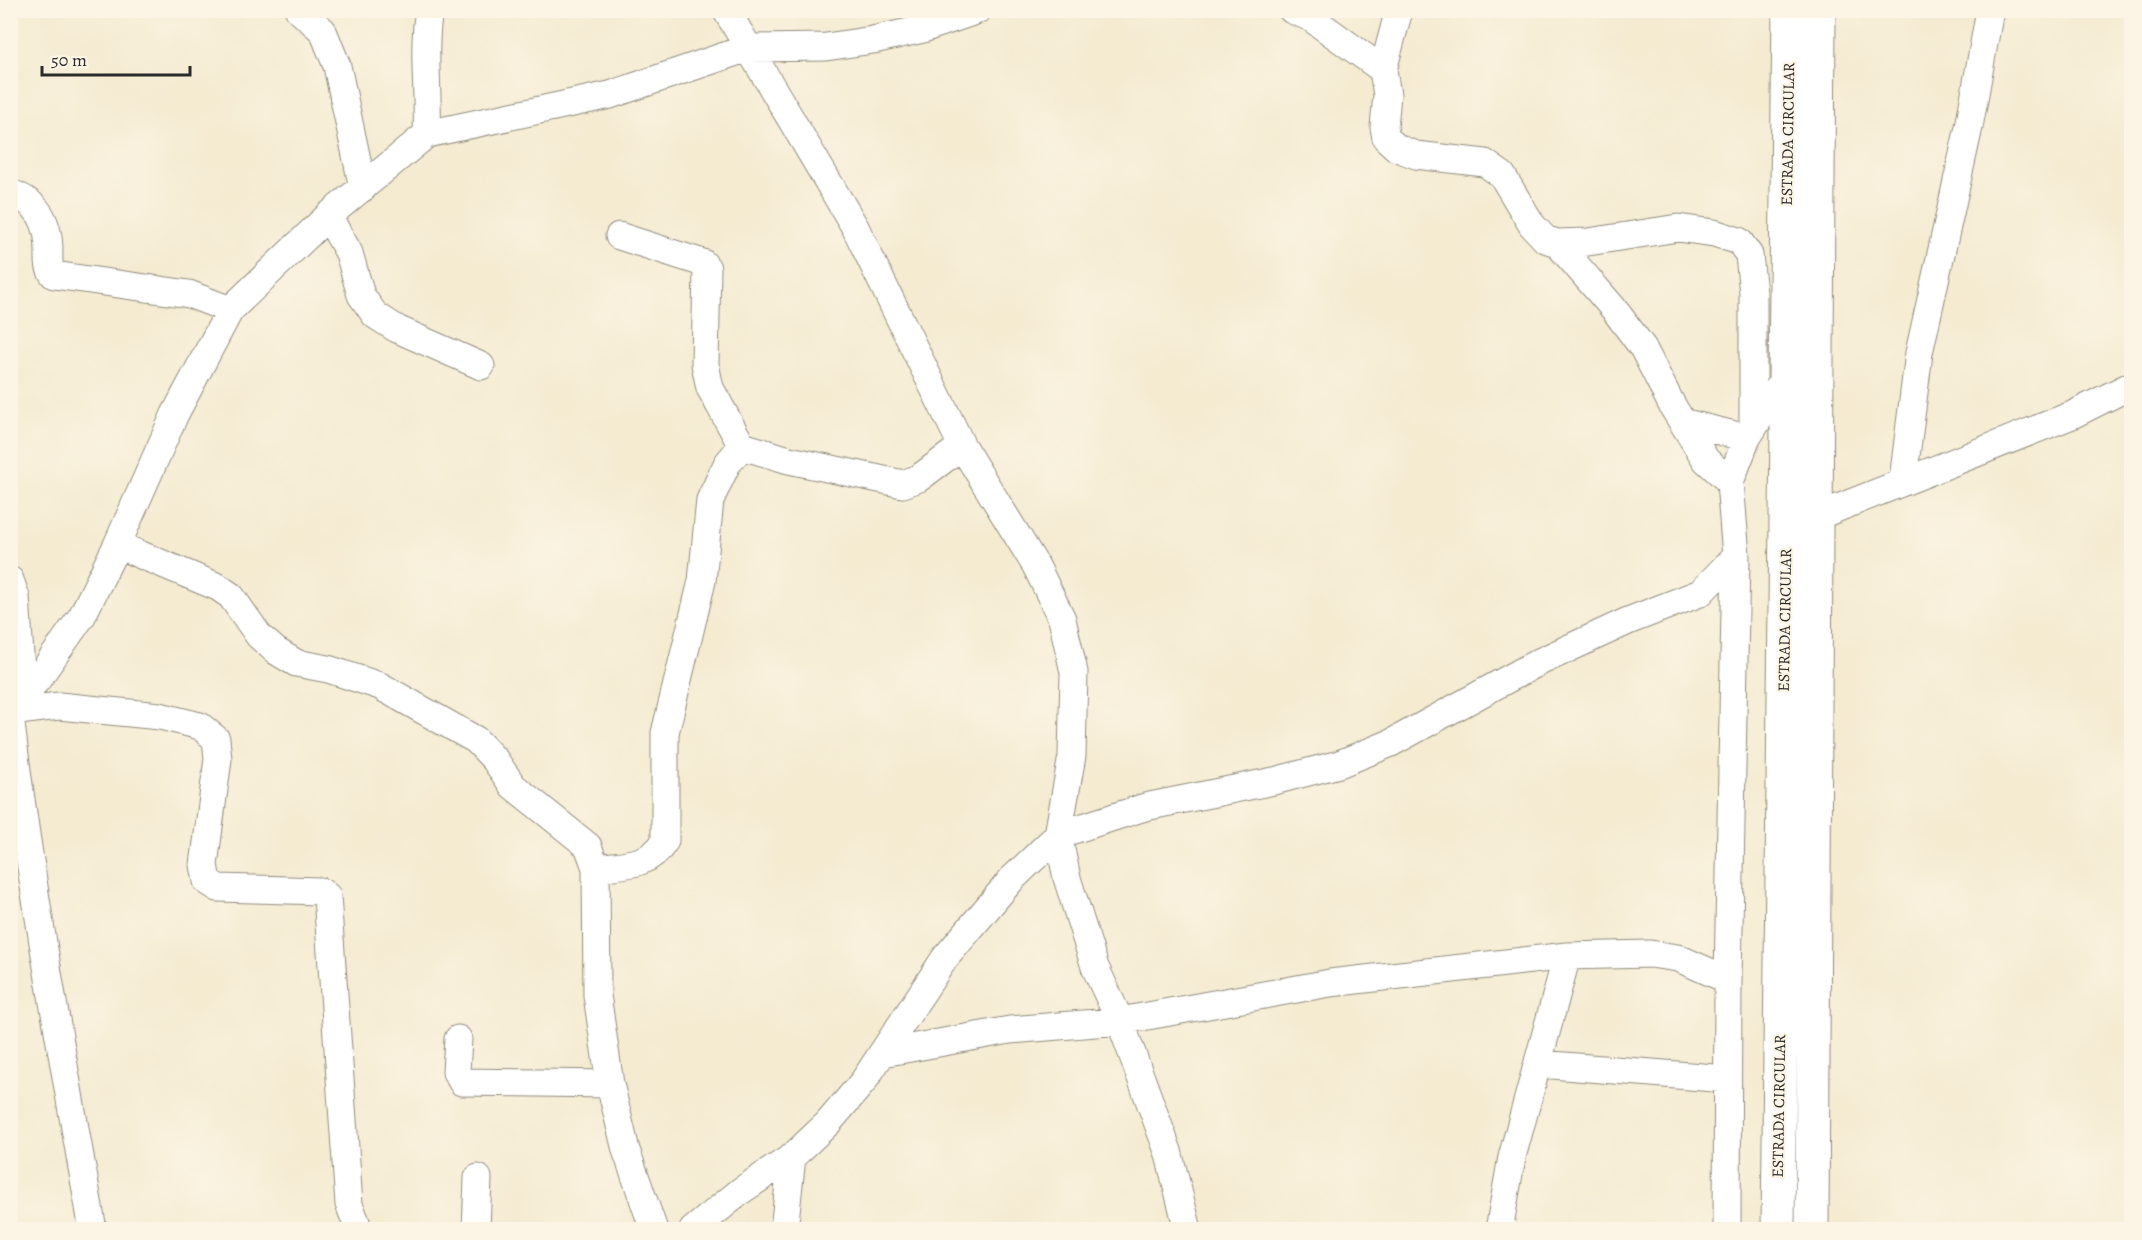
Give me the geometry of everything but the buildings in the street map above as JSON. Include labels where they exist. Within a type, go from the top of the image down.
[{"type":"main road","name":"ESTRADA CIRCULAR","points":[[1778,1230],[1788,429],[1785,378],[1789,10]]},
{"type":"main road","name":"ESTRADA CIRCULAR","points":[[1812,1230],[1820,10]]},
{"type":"street","points":[[299,10],[323,31],[337,66],[363,188]]},
{"type":"street","points":[[427,134],[429,100],[426,27],[429,10]]},
{"type":"street","points":[[726,10],[855,227],[962,446],[1036,566],[1062,619],[1074,672],[1072,756],[1058,836],[1067,878],[1095,967],[1120,1021],[1168,1151],[1188,1230]]},
{"type":"street","points":[[18,703],[82,616],[117,545],[175,414],[231,310],[328,216],[427,134],[610,95],[748,48],[826,47],[923,29],[978,10]]},
{"type":"street","points":[[1293,10],[1311,18],[1383,70]]},
{"type":"street","points":[[1399,10],[1383,70],[1387,95],[1384,127],[1386,138],[1397,148],[1416,155],[1485,163],[1502,175],[1532,225],[1545,239],[1557,243],[1588,242],[1678,228],[1714,233],[1739,241],[1749,255],[1753,293],[1750,433]]},
{"type":"street","points":[[1903,480],[1919,353],[1970,127],[1990,10]]},
{"type":"street","points":[[10,194],[27,198],[38,208],[45,222],[49,266],[54,275],[189,294],[231,310]]},
{"type":"street","points":[[328,216],[349,253],[362,295],[375,315],[397,329],[481,366]]},
{"type":"street","points":[[619,236],[703,263],[707,268],[705,364],[710,388],[742,446],[789,460],[903,484],[919,478],[962,446]]},
{"type":"street","points":[[1557,243],[1614,309],[1643,348],[1682,422],[1706,460],[1730,482]]},
{"type":"street","points":[[1727,1230],[1728,980],[1736,556],[1730,482],[1750,433],[1785,378]]},
{"type":"street","points":[[1818,516],[2072,414],[2132,385]]},
{"type":"street","points":[[1682,422],[1750,433]]},
{"type":"street","points":[[596,868],[648,860],[659,851],[665,841],[665,733],[702,581],[710,500],[727,464],[742,446]]},
{"type":"street","points":[[117,545],[218,587],[231,597],[259,636],[276,651],[296,663],[328,669],[380,686],[476,740],[495,760],[513,786],[588,846],[596,868],[597,995],[610,1084],[626,1150],[654,1230]]},
{"type":"street","points":[[693,1230],[742,1190],[792,1157],[828,1123],[883,1053],[945,958],[1012,879],[1058,836],[1145,807],[1274,781],[1339,764],[1391,743],[1537,663],[1628,621],[1700,593],[1736,556]]},
{"type":"street","points":[[10,580],[16,597],[18,703],[39,914],[93,1230]]},
{"type":"street","points":[[1700,593],[1735,607]]},
{"type":"street","points":[[18,703],[160,716],[200,726],[216,739],[218,759],[204,865],[207,881],[218,888],[320,891],[327,896],[349,1204],[358,1230]]},
{"type":"street","points":[[18,703],[59,706]]},
{"type":"street","points":[[883,1053],[1010,1030],[1120,1021],[1330,982],[1567,956],[1650,954],[1678,958],[1728,980]]},
{"type":"street","points":[[1499,1230],[1512,1156],[1567,956]]},
{"type":"street","points":[[458,1039],[456,1072],[462,1082],[610,1084]]},
{"type":"street","points":[[1539,1064],[1727,1079]]},
{"type":"street","points":[[784,1230],[792,1157]]},
{"type":"street","points":[[476,1230],[478,1178]]}]
